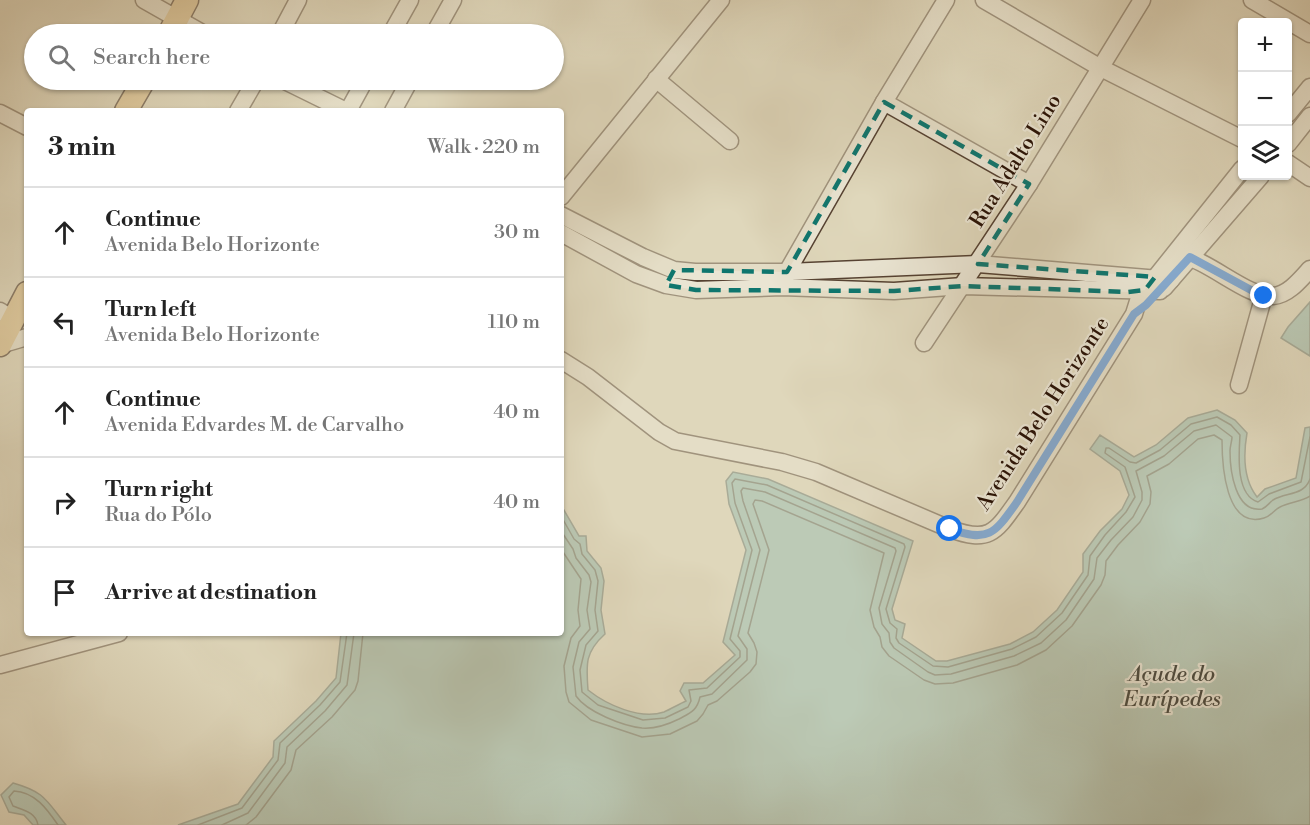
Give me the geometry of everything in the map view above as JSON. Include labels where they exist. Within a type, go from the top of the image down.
[{"type":"main road","points":[[128,108],[138,90]]},
{"type":"main road","points":[[0,345],[7,315],[24,296]]},
{"type":"street","points":[[144,0],[178,18]]},
{"type":"street","points":[[285,24],[298,0]]},
{"type":"street","points":[[397,24],[410,0]]},
{"type":"street","points":[[440,24],[453,0]]},
{"type":"street","points":[[564,193],[721,0]]},
{"type":"street","points":[[784,280],[884,102],[946,0]]},
{"type":"street","points":[[984,0],[1100,67],[1238,137]]},
{"type":"street","name":"Rua Adalto Lino","points":[[924,343],[1029,184],[1142,0]]},
{"type":"street","points":[[1252,0],[1310,34]]},
{"type":"street","points":[[656,79],[730,141]]},
{"type":"street","points":[[1292,108],[1310,87]]},
{"type":"street","points":[[240,108],[250,90]]},
{"type":"street","points":[[304,90],[341,108]]},
{"type":"street","points":[[349,108],[359,90]]},
{"type":"street","points":[[395,108],[405,90]]},
{"type":"street","points":[[884,102],[1029,184]]},
{"type":"street","points":[[0,112],[24,125]]},
{"type":"street","points":[[1292,138],[1310,116]]},
{"type":"street","points":[[1292,166],[1310,178]]},
{"type":"street","points":[[1158,285],[1173,254],[1238,175]]},
{"type":"street","points":[[1158,285],[1190,257],[1257,180]]},
{"type":"street","name":"Avenida Belo Horizonte","points":[[564,216],[642,257],[674,270],[894,291],[963,286],[1128,292],[1158,285]]},
{"type":"street","name":"Avenida Belo Horizonte","points":[[564,235],[636,274],[666,285],[696,290],[896,269],[978,264],[1158,285]]},
{"type":"street","points":[[1173,254],[1190,257],[1264,296],[1284,293],[1310,269]]},
{"type":"street","points":[[894,291],[896,269]]},
{"type":"street","points":[[666,285],[674,270]]},
{"type":"street","name":"Avenida Belo Horizonte","points":[[564,362],[588,377],[659,432],[675,441],[782,462],[816,472],[971,537],[983,535],[1001,525],[1134,314],[1139,298],[1158,285]]},
{"type":"street","points":[[1239,385],[1264,296]]},
{"type":"street","points":[[0,345],[24,338]]},
{"type":"street","points":[[0,666],[108,636]]},
{"type":"highlighted area","points":[[884,102],[1029,184],[978,264],[1155,277],[1145,290],[1128,292],[963,286],[894,291],[696,290],[666,285],[674,270],[787,272]]},
{"type":"water","points":[[1310,302],[1310,356],[1281,338]]},
{"type":"water","name":"Açude do Eurípedes","points":[[1217,410],[1235,420],[1247,433],[1245,467],[1249,483],[1257,497],[1265,489],[1296,478],[1305,428],[1310,427],[1310,825],[178,825],[238,804],[273,757],[274,741],[316,701],[336,678],[341,636],[564,636],[564,510],[579,536],[586,536],[587,551],[601,568],[604,581],[601,610],[605,634],[598,641],[588,659],[588,690],[624,710],[655,714],[686,701],[680,691],[684,683],[703,683],[735,655],[723,642],[746,550],[729,504],[726,481],[733,472],[768,479],[913,541],[892,609],[895,620],[905,624],[902,638],[936,661],[947,661],[1010,644],[1033,632],[1057,610],[1083,572],[1083,554],[1100,531],[1122,509],[1129,495],[1120,471],[1090,449],[1100,435],[1134,457],[1156,445],[1188,418]]},
{"type":"water","points":[[13,783],[39,794],[66,825],[33,825],[24,815],[9,812],[1,795]]},
{"type":"route","points":[[950,529],[971,537],[983,535],[1001,525],[1134,314],[1171,280],[1190,257],[1264,296]]}]
